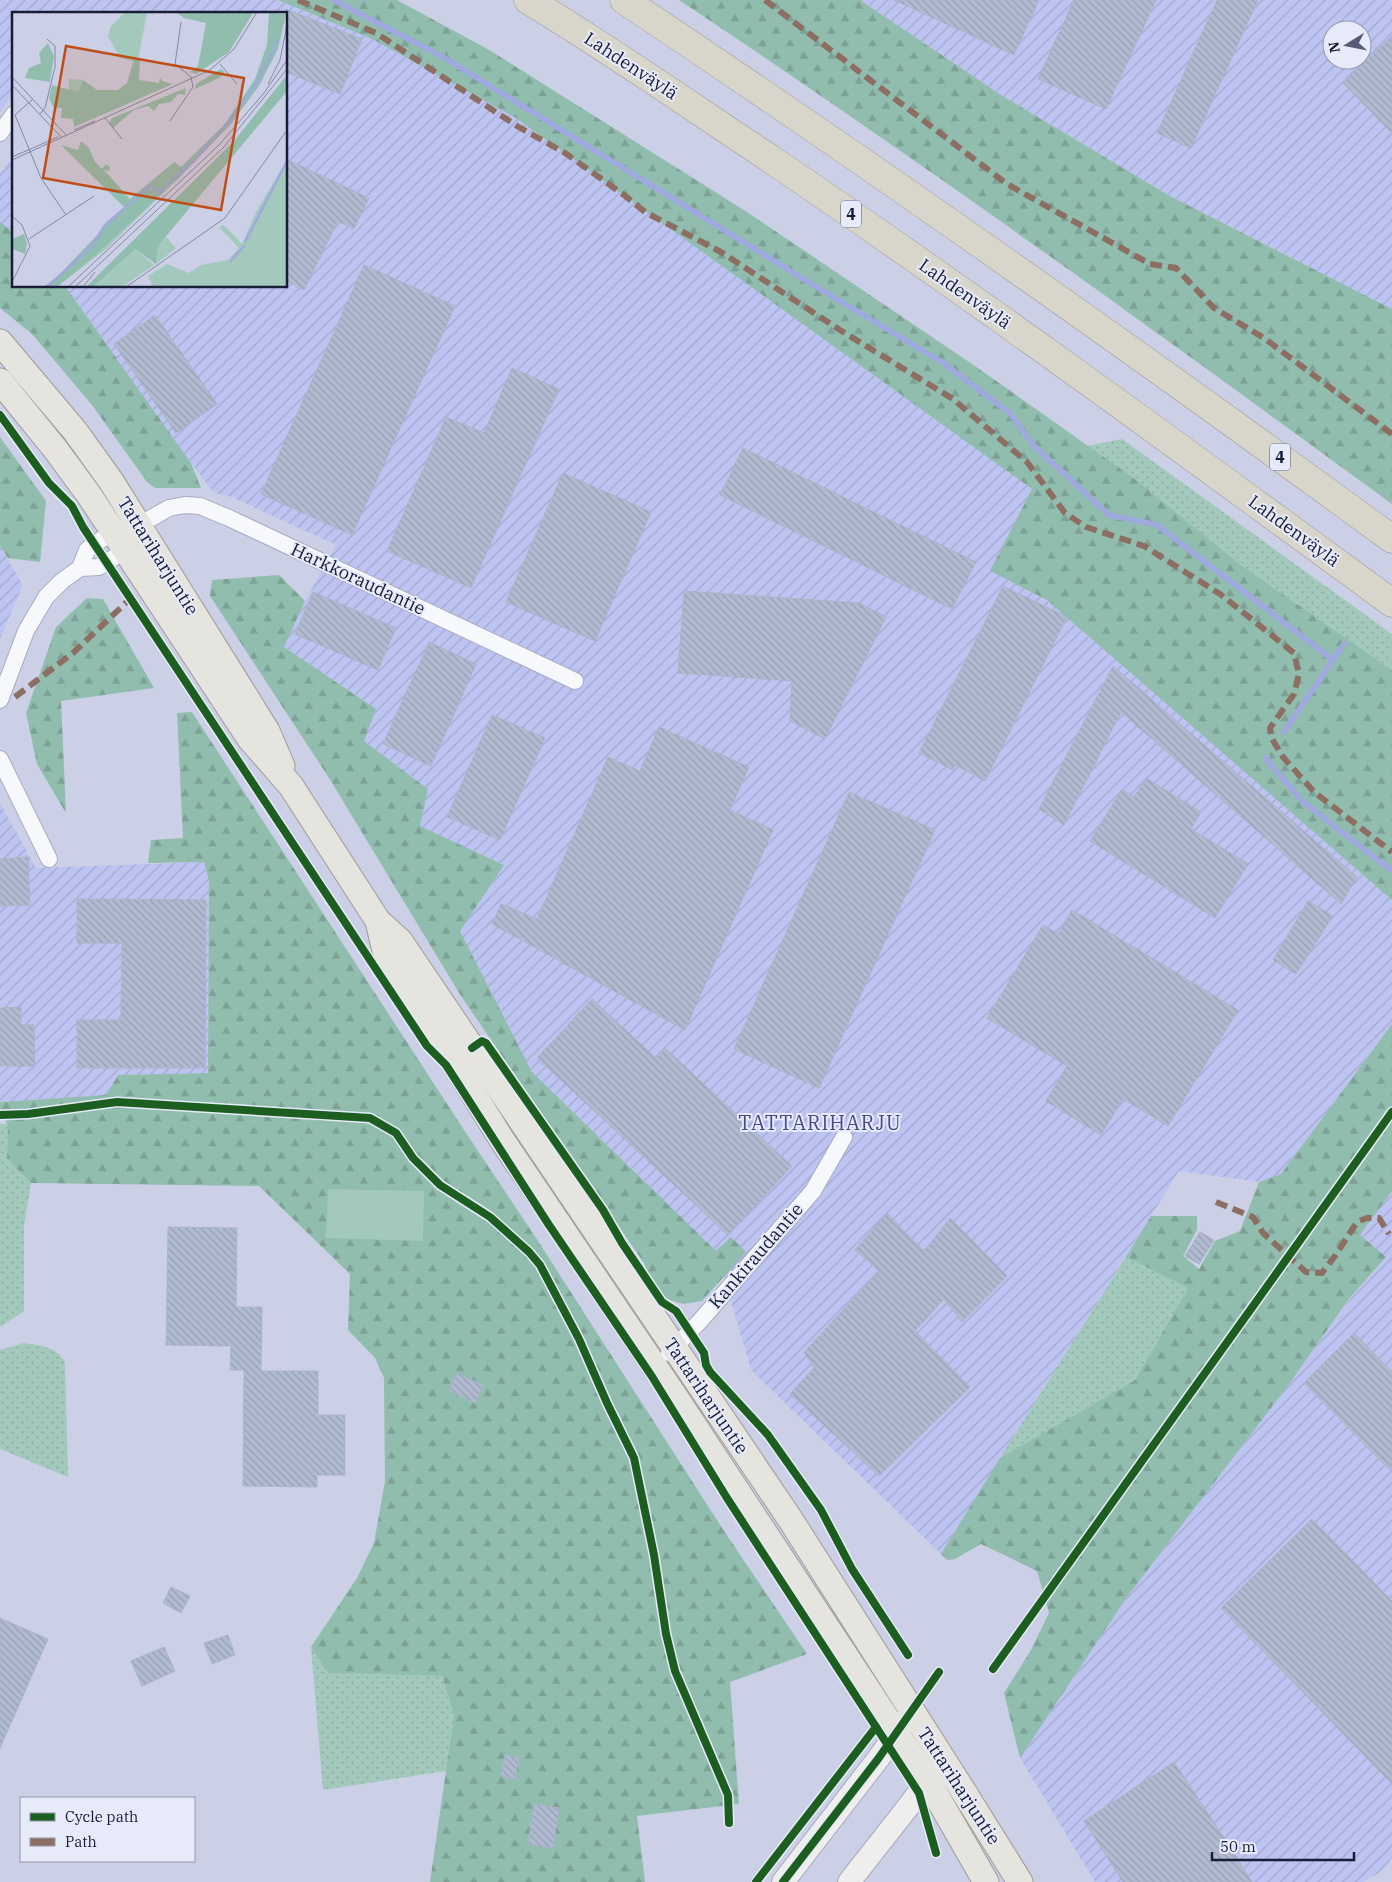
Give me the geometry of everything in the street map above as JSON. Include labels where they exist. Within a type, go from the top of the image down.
[{"type":"highway","name":"Lahdenväylä","points":[[528,0],[732,133],[877,231],[1138,416],[1392,603]]},
{"type":"highway","name":"4","points":[[624,0],[896,184],[1168,375],[1392,539]]},
{"type":"main road","name":"Tattariharjuntie","points":[[0,342],[75,431],[111,481],[267,731],[290,786]]},
{"type":"main road","name":"Tattariharjuntie","points":[[0,381],[56,450],[119,540],[250,739],[290,786],[378,921],[400,941],[790,1519],[1020,1882]]},
{"type":"main road","name":"Tattariharjuntie","points":[[378,921],[385,951],[502,1140],[655,1367],[928,1781],[986,1882]]},
{"type":"main road","points":[[783,1882],[912,1712]]},
{"type":"main road","points":[[849,1882],[943,1760]]},
{"type":"street","points":[[0,133],[12,117]]},
{"type":"street","name":"Harkkoraudantie","points":[[119,540],[139,525],[169,508],[185,505],[200,506],[575,681]]},
{"type":"street","points":[[80,568],[87,550],[119,540]]},
{"type":"street","points":[[0,700],[26,631],[46,597],[62,581],[80,568],[99,567],[119,540]]},
{"type":"street","points":[[0,758],[49,859]]},
{"type":"street","name":"Kankiraudantie","points":[[655,1367],[700,1321],[813,1191],[844,1136]]},
{"type":"shaded area","points":[[0,0],[278,0],[372,39],[516,118],[1033,489],[991,571],[1047,599],[1392,900],[1392,1024],[1281,1174],[1259,1182],[1179,1171],[941,1554],[751,1370],[716,1251],[532,1072],[460,931],[504,865],[420,826],[428,789],[364,741],[376,709],[283,647],[305,601],[336,545],[232,497],[214,493],[66,288],[288,288],[288,12],[12,12],[12,97],[0,112]]},
{"type":"shaded area","points":[[860,0],[1392,0],[1392,309],[1170,196],[1001,95]]},
{"type":"shaded area","points":[[12,158],[12,231],[0,222],[0,174]]},
{"type":"shaded area","points":[[0,546],[23,585],[0,639]]},
{"type":"shaded area","points":[[0,803],[36,868],[204,862],[209,881],[208,1073],[118,1075],[106,1095],[0,1102]]},
{"type":"shaded area","points":[[1392,1191],[1392,1858],[1383,1870],[1364,1882],[1095,1882],[1020,1758],[1127,1597],[1290,1383],[1350,1299],[1386,1258],[1360,1235]]},
{"type":"green space","points":[[278,0],[397,0],[491,51],[747,212],[975,366],[1135,479],[1241,565],[1392,670],[1392,900],[1047,600],[990,571],[1032,489],[516,118],[372,39]]},
{"type":"green space","points":[[679,0],[860,0],[1001,95],[1170,196],[1392,309],[1392,504],[1038,248],[859,122]]},
{"type":"green space","points":[[0,222],[12,231],[12,288],[66,288],[191,463],[201,488],[155,488],[147,482],[92,405],[32,334],[0,308]]},
{"type":"green space","points":[[0,437],[46,501],[40,562],[8,558],[0,546]]},
{"type":"green space","points":[[1122,439],[1392,634],[1392,670],[1241,565],[1135,479],[1087,446]]},
{"type":"green space","points":[[279,575],[305,601],[284,647],[376,709],[364,741],[428,789],[420,826],[504,865],[460,931],[532,1072],[716,1251],[731,1237],[746,1252],[702,1301],[683,1304],[666,1299],[654,1284],[644,1263],[461,996],[329,778],[210,596],[212,580]]},
{"type":"green space","points":[[87,598],[103,599],[154,688],[61,701],[66,813],[37,764],[26,713],[56,627]]},
{"type":"green space","points":[[192,712],[538,1241],[724,1531],[807,1654],[730,1682],[739,1804],[637,1816],[645,1882],[430,1882],[454,1715],[442,1676],[328,1673],[311,1647],[357,1578],[374,1543],[385,1481],[384,1378],[375,1358],[348,1330],[350,1274],[259,1186],[31,1183],[7,1159],[8,1125],[0,1111],[0,1102],[106,1095],[118,1075],[208,1073],[209,881],[204,862],[148,863],[151,840],[183,838],[177,713]]},
{"type":"green space","points":[[1392,1024],[1392,1191],[1360,1235],[1386,1257],[1349,1299],[1290,1383],[1127,1597],[1020,1758],[1004,1693],[1031,1650],[1049,1613],[1037,1571],[981,1544],[955,1559],[947,1560],[941,1554],[1000,1458],[1135,1380],[1188,1288],[1126,1257],[1151,1216],[1197,1216],[1197,1230],[1183,1256],[1199,1269],[1215,1241],[1240,1231],[1259,1182],[1281,1174]]},
{"type":"green space","points":[[0,1124],[8,1124],[7,1159],[31,1183],[24,1226],[24,1311],[0,1327]]},
{"type":"green space","points":[[328,1189],[424,1191],[423,1241],[326,1238]]},
{"type":"green space","points":[[1126,1257],[1188,1288],[1135,1380],[1000,1458]]},
{"type":"green space","points":[[24,1343],[53,1350],[65,1362],[68,1477],[0,1449],[0,1350]]},
{"type":"green space","points":[[311,1647],[328,1673],[442,1676],[454,1715],[446,1771],[323,1790]]},
{"type":"building","points":[[894,0],[1039,0],[1014,55]]},
{"type":"building","points":[[1074,0],[1156,0],[1106,109],[1038,79]]},
{"type":"building","points":[[1217,0],[1258,0],[1191,148],[1157,133]]},
{"type":"building","points":[[286,9],[362,39],[340,94],[288,73],[288,12],[286,12]]},
{"type":"building","points":[[1392,36],[1392,133],[1343,83],[1357,70],[1372,70],[1372,55]]},
{"type":"building","points":[[288,160],[369,198],[354,229],[338,221],[304,290],[288,282]]},
{"type":"building","points":[[364,265],[455,306],[352,535],[261,494]]},
{"type":"building","points":[[155,315],[217,404],[176,433],[114,344]]},
{"type":"building","points":[[512,368],[559,389],[471,588],[387,551],[446,417],[484,433]]},
{"type":"building","points":[[743,448],[976,562],[952,609],[720,495]]},
{"type":"building","points":[[563,473],[651,512],[595,641],[506,602]]},
{"type":"building","points":[[1003,586],[1067,617],[985,781],[955,765],[953,770],[919,753]]},
{"type":"building","points":[[684,591],[859,603],[886,617],[825,739],[790,721],[792,681],[678,673]]},
{"type":"building","points":[[313,592],[396,628],[378,670],[295,634]]},
{"type":"building","points":[[429,642],[476,664],[431,766],[383,744]]},
{"type":"building","points":[[1113,666],[1357,877],[1341,904],[1121,712],[1064,825],[1039,809]]},
{"type":"building","points":[[492,715],[545,738],[500,840],[447,817]]},
{"type":"building","points":[[659,727],[749,767],[730,810],[773,830],[685,1030],[492,924],[501,904],[537,919],[608,757],[640,771]]},
{"type":"building","points":[[1146,778],[1201,812],[1191,829],[1248,864],[1215,918],[1090,841],[1122,789],[1134,797]]},
{"type":"building","points":[[849,792],[935,830],[819,1088],[734,1049]]},
{"type":"building","points":[[28,857],[30,905],[0,906],[0,859]]},
{"type":"building","points":[[77,899],[206,900],[205,1068],[77,1068],[77,1020],[121,1020],[122,943],[77,943]]},
{"type":"building","points":[[1308,901],[1333,916],[1296,974],[1273,960]]},
{"type":"building","points":[[1072,910],[1238,1010],[1168,1126],[1123,1099],[1101,1135],[1046,1101],[1067,1066],[987,1018],[1043,925],[1058,934]]},
{"type":"building","points":[[592,999],[656,1058],[665,1048],[792,1166],[728,1235],[537,1058]]},
{"type":"building","points":[[21,1007],[21,1025],[34,1025],[35,1066],[0,1066],[0,1008]]},
{"type":"building","points":[[887,1213],[924,1251],[950,1218],[1007,1276],[962,1322],[944,1299],[915,1331],[970,1387],[879,1476],[790,1394],[814,1368],[804,1352],[879,1271],[855,1250]]},
{"type":"building","points":[[168,1227],[237,1228],[236,1307],[262,1307],[261,1371],[318,1371],[318,1415],[345,1415],[345,1475],[317,1475],[317,1487],[243,1486],[244,1370],[230,1370],[231,1346],[166,1345]]},
{"type":"building","points":[[1200,1232],[1214,1240],[1199,1264],[1185,1256]]},
{"type":"building","points":[[1354,1333],[1392,1372],[1392,1472],[1304,1383]]},
{"type":"building","points":[[457,1373],[483,1385],[475,1403],[449,1391]]},
{"type":"building","points":[[1312,1519],[1392,1601],[1392,1784],[1221,1608]]},
{"type":"building","points":[[171,1587],[190,1596],[181,1613],[163,1603]]},
{"type":"building","points":[[0,1618],[48,1639],[0,1748]]},
{"type":"building","points":[[228,1635],[235,1655],[212,1664],[204,1643]]},
{"type":"building","points":[[164,1647],[175,1671],[142,1686],[131,1661]]},
{"type":"building","points":[[505,1755],[519,1758],[515,1779],[501,1776]]},
{"type":"building","points":[[1174,1762],[1252,1882],[1123,1882],[1084,1821]]},
{"type":"building","points":[[534,1804],[559,1808],[553,1848],[528,1844]]},
{"type":"waterway","points":[[334,0],[443,57],[942,362],[1010,413],[1033,445],[1109,515],[1157,525],[1333,660],[1284,732]]},
{"type":"waterway","points":[[1333,660],[1344,644]]},
{"type":"waterway","points":[[1267,757],[1266,759],[1302,801],[1392,871]]},
{"type":"marked path","points":[[298,0],[376,33],[517,126],[565,153],[645,212],[721,252],[840,330],[953,399],[1027,462],[1065,513],[1086,527],[1144,546],[1220,594],[1294,653],[1299,674],[1294,694],[1270,728],[1271,737],[1283,757],[1314,792],[1392,852]]},
{"type":"marked path","points":[[765,0],[1007,184],[1150,264],[1176,268],[1214,308],[1264,338],[1392,434]]},
{"type":"marked path","points":[[15,697],[73,653],[131,598]]},
{"type":"marked path","points":[[1216,1202],[1253,1217],[1263,1233],[1306,1272],[1322,1273],[1357,1222],[1367,1218],[1379,1218],[1389,1234]]},
{"type":"cycle path","points":[[0,415],[49,483],[72,506],[83,527],[427,1046],[446,1065],[549,1225],[651,1375],[727,1498],[919,1793],[936,1853]]},
{"type":"cycle path","points":[[472,1048],[482,1041],[486,1043],[603,1210],[622,1243],[662,1302],[676,1311],[704,1353],[706,1365],[710,1372],[768,1435],[821,1510],[852,1569],[908,1655]]},
{"type":"cycle path","points":[[0,1115],[28,1114],[117,1102],[370,1118],[396,1133],[413,1158],[440,1185],[490,1217],[529,1252],[540,1265],[579,1339],[634,1458],[654,1555],[666,1634],[675,1671],[728,1795],[729,1823]]},
{"type":"cycle path","points":[[993,1669],[1392,1112]]},
{"type":"cycle path","points":[[783,1882],[878,1759],[939,1672]]},
{"type":"cycle path","points":[[756,1882],[876,1727]]},
{"type":"district","name":"TATTARIHARJU","points":[[820,1123]]}]
